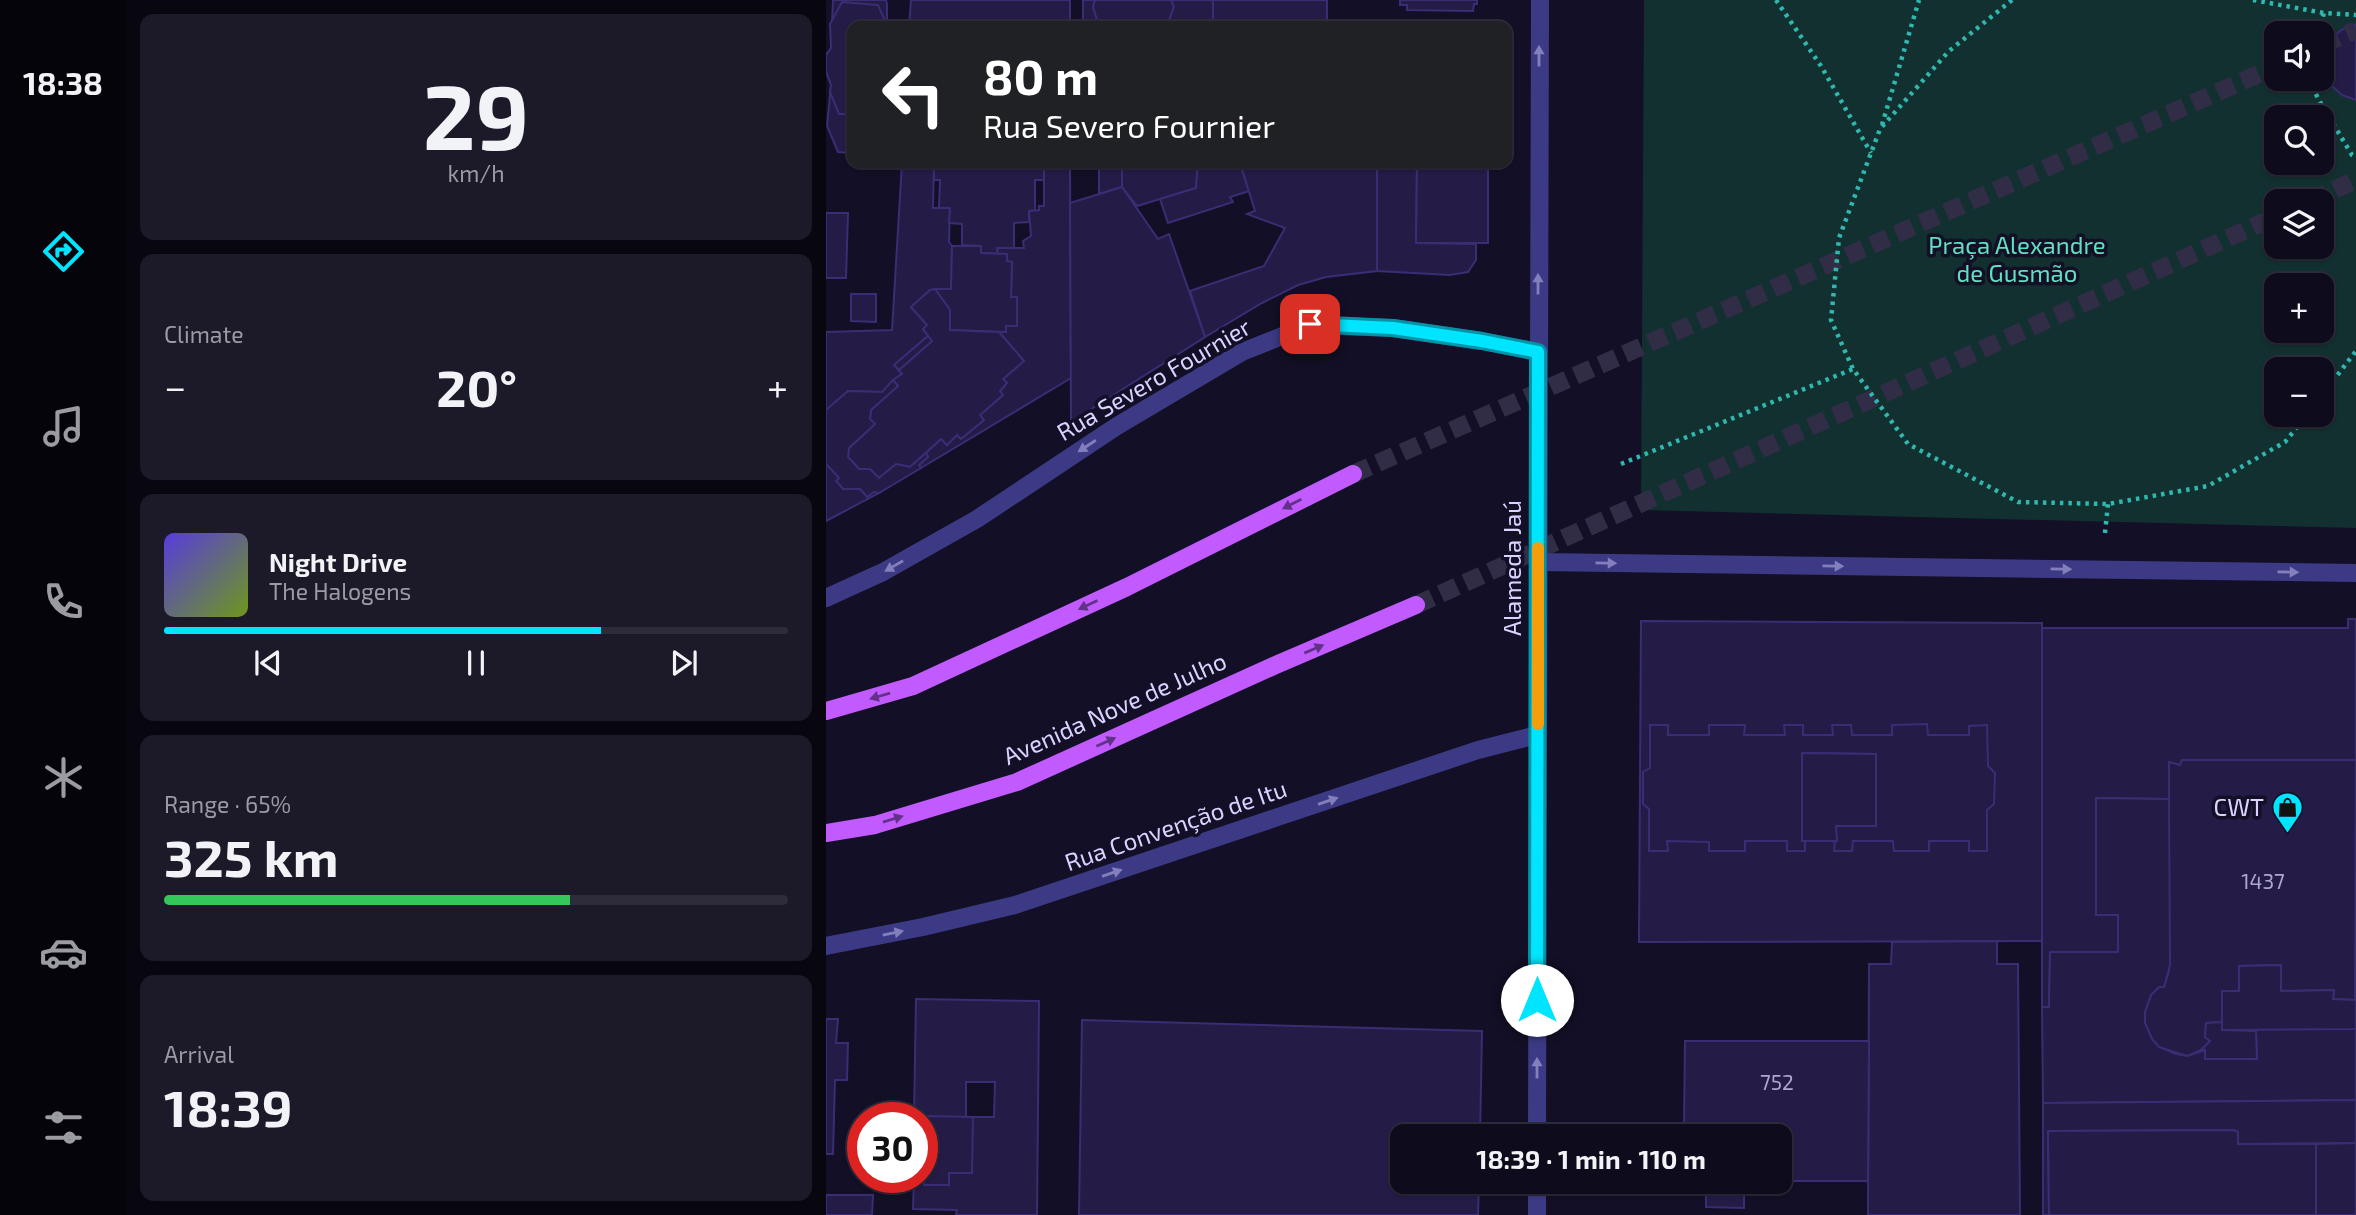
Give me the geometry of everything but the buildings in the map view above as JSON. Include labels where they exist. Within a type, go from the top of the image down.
[{"type":"main road","points":[[826,711],[913,686],[1127,587],[1353,474]]},
{"type":"main road","name":"Avenida Nove de Julho","points":[[826,833],[875,825],[1017,782],[1278,664],[1416,606]]},
{"type":"street","name":"Alameda Jaú","points":[[1537,1124],[1540,0]]},
{"type":"street","name":"Rua Severo Fournier","points":[[826,598],[883,572],[977,519],[1117,426],[1241,352],[1310,324],[1393,328],[1538,352]]},
{"type":"street","points":[[1538,562],[2356,573]]},
{"type":"street","name":"Rua Convenção de Itu","points":[[826,946],[1015,905],[1478,750],[1538,735]]},
{"type":"street","points":[[1537,1194],[1537,1215]]},
{"type":"path","points":[[1776,0],[1821,66],[1871,153]]},
{"type":"path","points":[[1919,0],[1880,129],[1839,238],[1831,320],[1853,369],[1908,444],[2018,502],[2108,504],[2208,486],[2286,442],[2298,427]]},
{"type":"path","points":[[1880,129],[1949,51],[2012,0]]},
{"type":"path","points":[[2253,0],[2324,13],[2356,15]]},
{"type":"path","points":[[2322,21],[2324,13]]},
{"type":"path","points":[[2314,91],[2356,158]]},
{"type":"path","points":[[2334,379],[2356,351]]},
{"type":"path","points":[[1621,464],[1853,369]]},
{"type":"path","points":[[2104,544],[2108,504]]},
{"type":"green space","name":"Praça Alexandre de Gusmão","points":[[1644,0],[2356,0],[2356,528],[1641,510]]},
{"type":"tunnel","points":[[2334,40],[2356,30]]},
{"type":"tunnel","points":[[1353,474],[2264,72]]},
{"type":"tunnel","points":[[2334,190],[2356,180]]},
{"type":"tunnel","points":[[1416,605],[2264,222]]},
{"type":"slow traffic","points":[[1538,548],[1538,724]]},
{"type":"place","name":"CWT","points":[[2287,835]]},
{"type":"route","points":[[1310,324],[1393,328],[1538,352],[1537,1000]]}]
